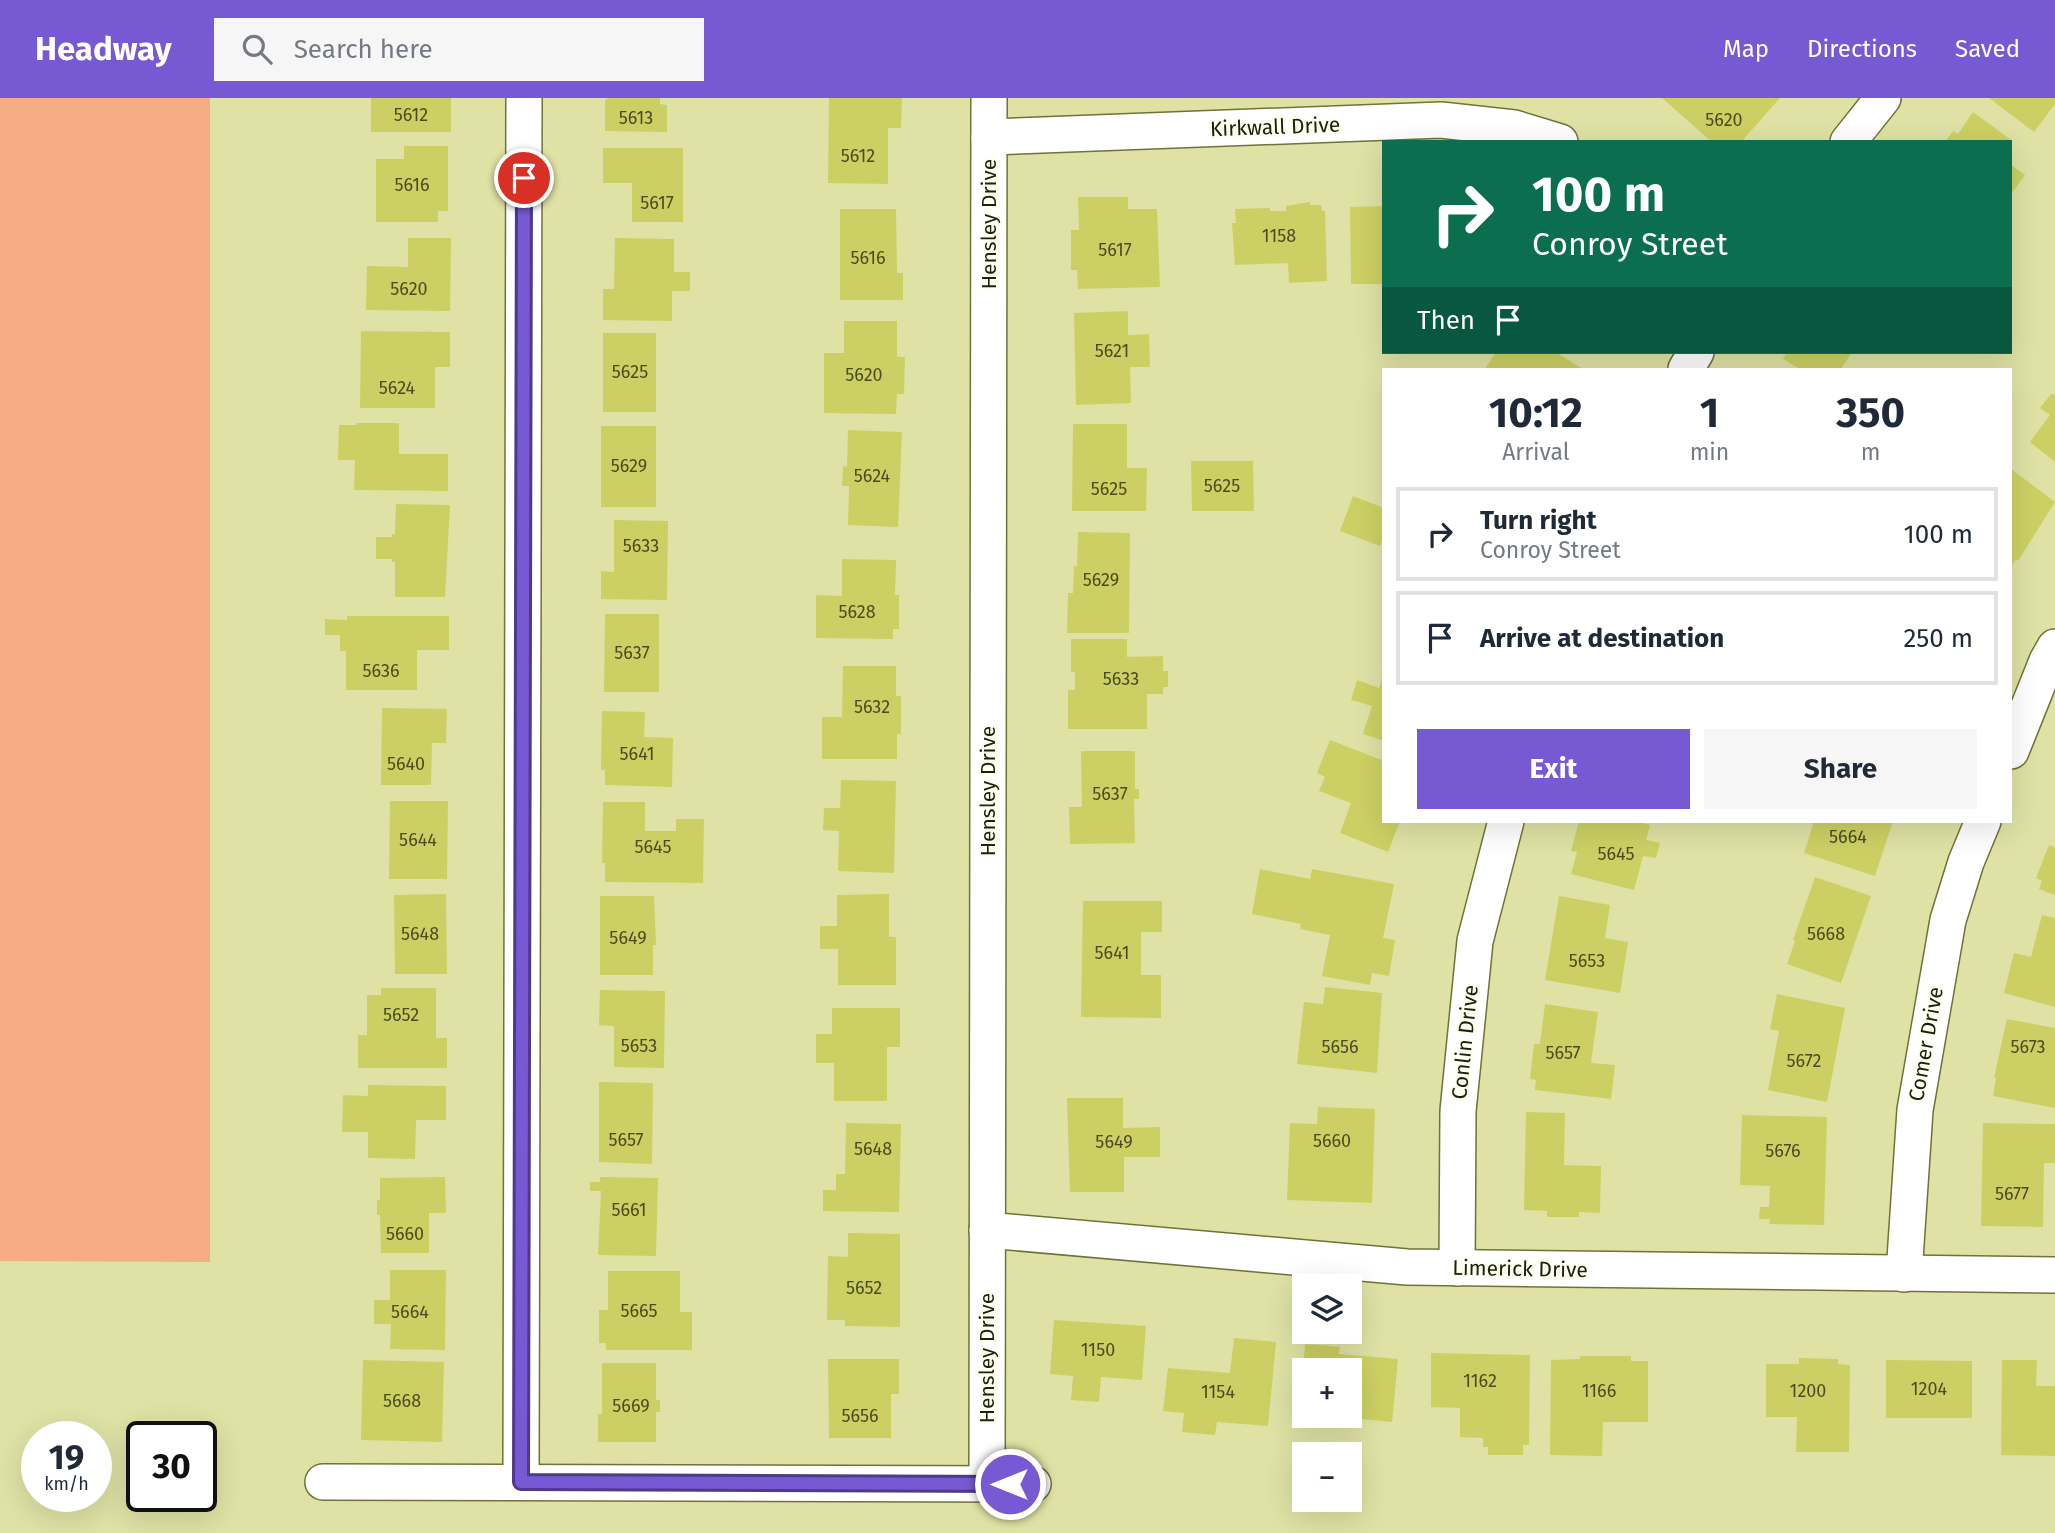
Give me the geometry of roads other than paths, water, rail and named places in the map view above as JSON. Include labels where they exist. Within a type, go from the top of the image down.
[{"type":"street","points":[[521,1482],[524,98]]},
{"type":"street","name":"Hensley Drive","points":[[987,1484],[989,98]]},
{"type":"street","points":[[1850,140],[1883,98]]},
{"type":"street","name":"Kirkwall Drive","points":[[989,137],[1441,120],[1514,128],[1553,140]]},
{"type":"street","points":[[2012,748],[2047,661],[2055,648]]},
{"type":"street","name":"Conlin Drive","points":[[1457,1268],[1458,1111],[1475,941],[1505,823]]},
{"type":"street","name":"Comer Drive","points":[[1904,1274],[1915,1110],[1948,920],[1966,862],[1982,823]]},
{"type":"street","name":"Limerick Drive","points":[[987,1230],[1407,1267],[2055,1275]]},
{"type":"street","points":[[323,1482],[1033,1484]]}]
